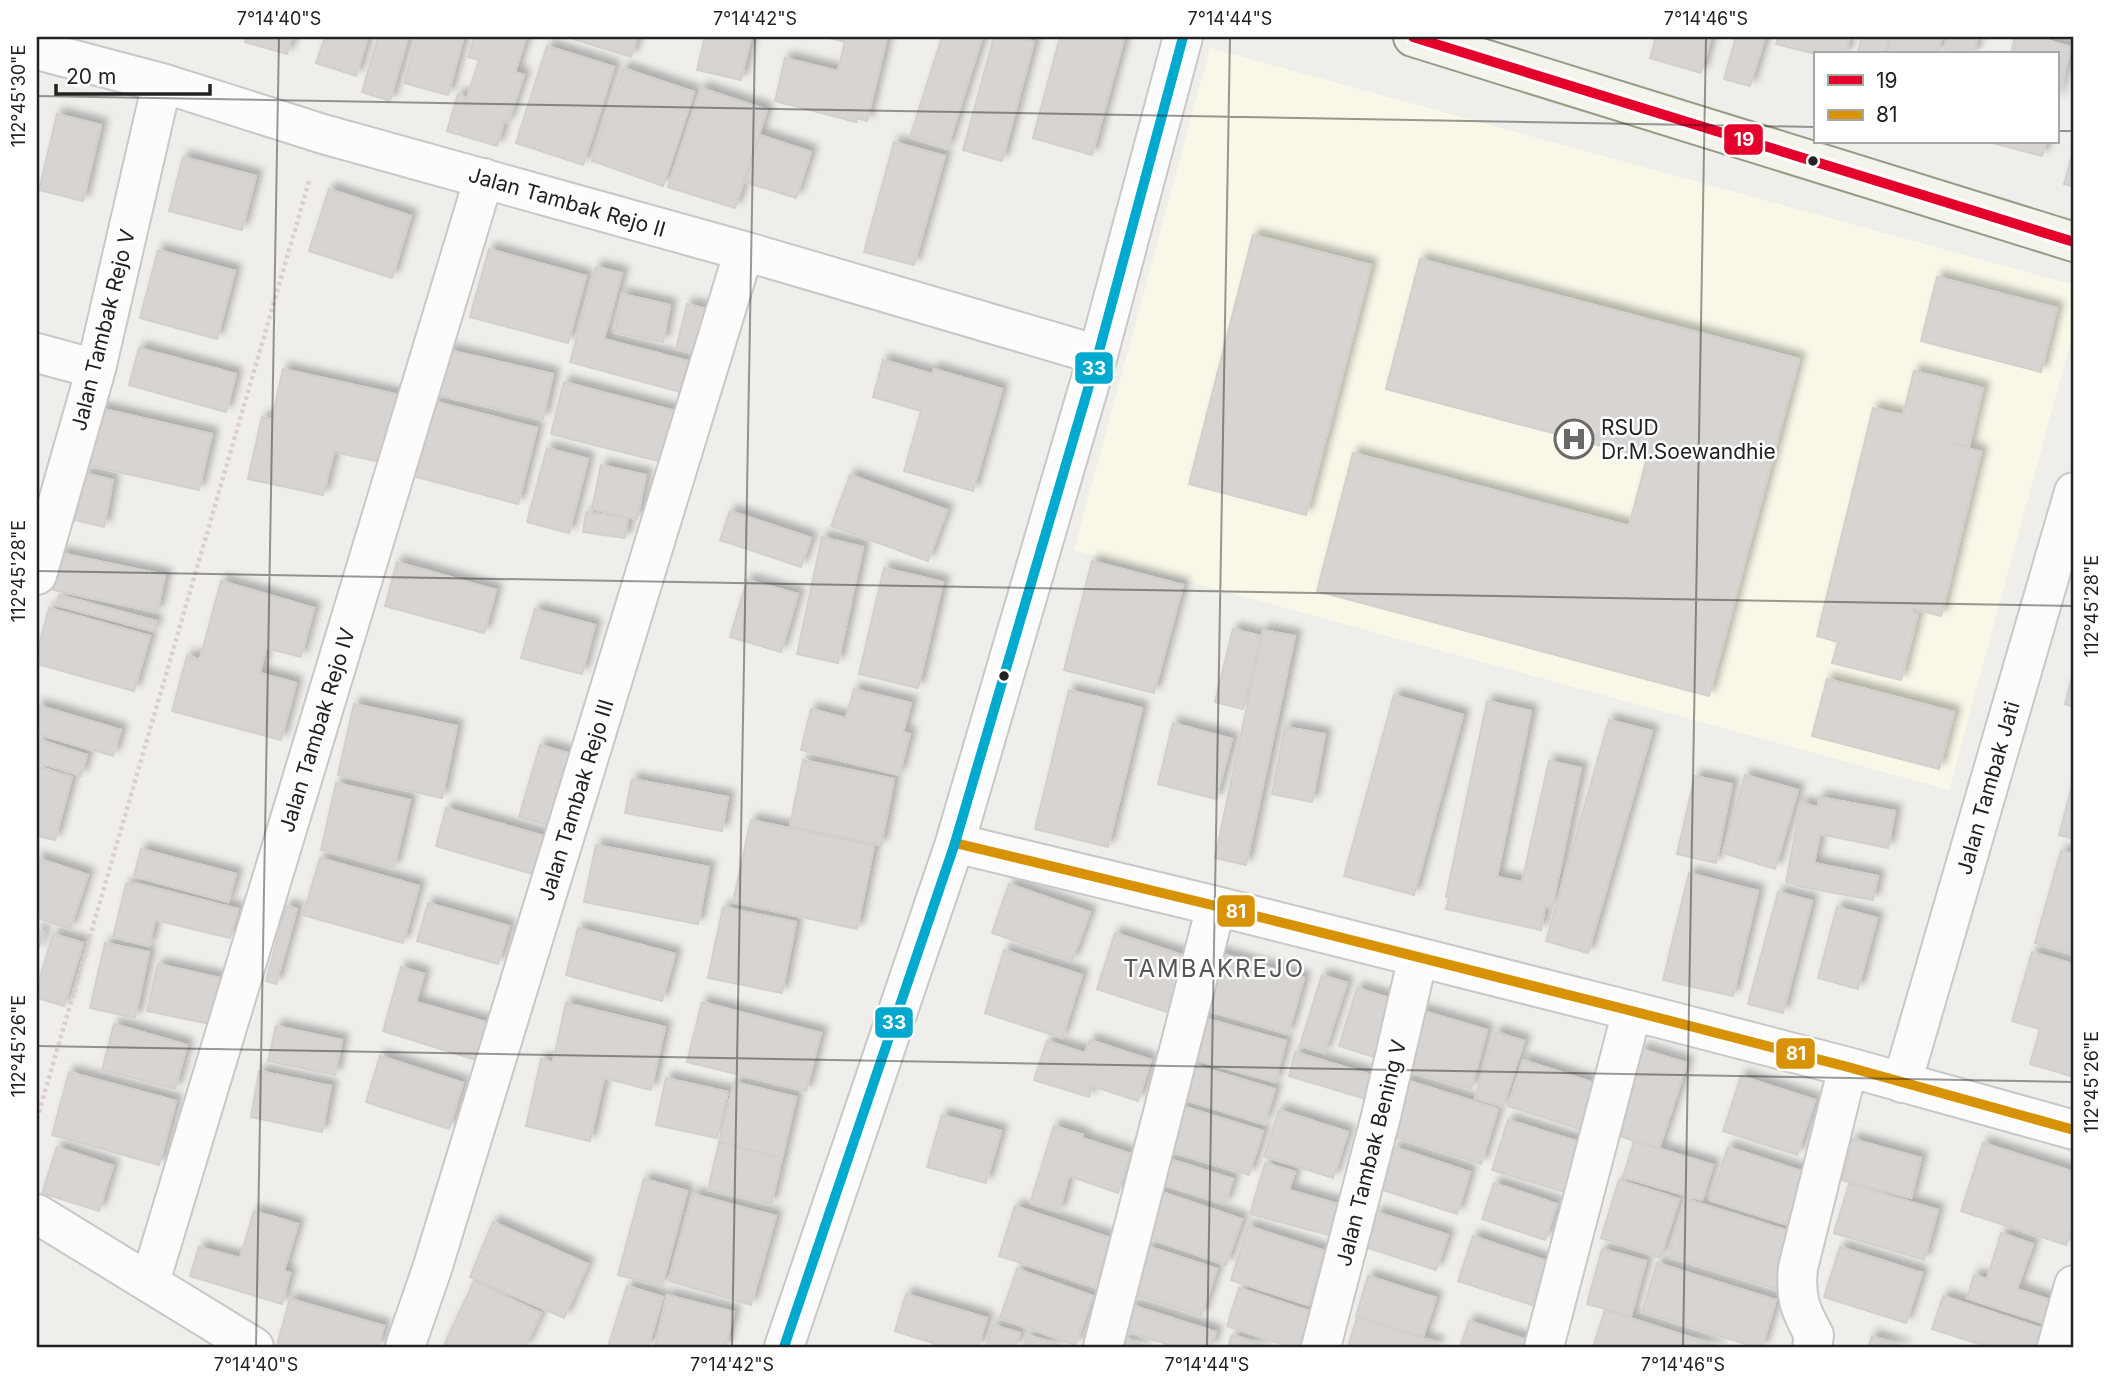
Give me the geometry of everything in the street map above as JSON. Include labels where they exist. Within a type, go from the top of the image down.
[{"type":"street","points":[[784,1347],[955,843],[1098,355],[1184,37]]},
{"type":"street","points":[[1413,37],[2074,242]]},
{"type":"street","name":"Jalan Tambak Rejo II","points":[[37,50],[162,83],[323,134],[744,251],[1098,355]]},
{"type":"street","name":"Jalan Tambak Rejo V","points":[[37,575],[96,369],[162,83]]},
{"type":"street","name":"Jalan Tambak Rejo IV","points":[[150,1282],[484,178]]},
{"type":"street","name":"Jalan Tambak Rejo III","points":[[405,1347],[432,1269],[744,251]]},
{"type":"street","points":[[37,353],[96,369]]},
{"type":"street","name":"Jalan Tambak Jati","points":[[1902,1083],[2074,492]]},
{"type":"street","points":[[955,843],[1632,1011],[2074,1130]]},
{"type":"street","points":[[1103,1347],[1216,906]]},
{"type":"street","name":"Jalan Tambak Bening V","points":[[1321,1347],[1381,1116],[1418,957]]},
{"type":"street","points":[[1544,1347],[1632,1011]]},
{"type":"street","points":[[1812,1347],[1814,1335],[1800,1310],[1796,1289],[1797,1268],[1848,1067]]},
{"type":"street","points":[[37,1214],[254,1347]]},
{"type":"street","points":[[2057,1347],[2074,1285]]},
{"type":"path","points":[[37,1119],[323,134]]},
{"type":"shaded area","name":"RSUD Dr.M.Soewandhie","points":[[1210,48],[2074,285],[2074,329],[1949,790],[1074,550]]},
{"type":"building","points":[[246,37],[292,37],[287,54],[245,42]]},
{"type":"building","points":[[325,37],[368,37],[356,76],[316,63]]},
{"type":"building","points":[[378,37],[408,37],[390,101],[362,92]]},
{"type":"building","points":[[417,37],[463,39],[448,95],[404,83]]},
{"type":"building","points":[[474,37],[526,37],[515,72],[524,75],[508,122],[504,121],[497,146],[447,131],[458,94],[467,98],[479,60],[468,57]]},
{"type":"building","points":[[567,37],[637,37],[631,57]]},
{"type":"building","points":[[705,37],[751,37],[741,80],[697,70]]},
{"type":"building","points":[[825,37],[887,37],[867,121],[857,118],[856,122],[775,101],[785,58],[838,71],[845,42]]},
{"type":"building","points":[[942,37],[982,38],[947,149],[910,137]]},
{"type":"building","points":[[994,37],[1017,37],[1034,42],[1002,161],[963,150]]},
{"type":"building","points":[[1060,37],[1124,39],[1092,155],[1033,138]]},
{"type":"building","points":[[1656,37],[1711,37],[1701,73],[1650,58]]},
{"type":"building","points":[[1736,37],[1765,37],[1750,86],[1724,79]]},
{"type":"building","points":[[1778,37],[1850,37],[1846,52],[1814,54],[1776,44]]},
{"type":"building","points":[[1862,37],[1890,37],[1886,52],[1858,52]]},
{"type":"building","points":[[1892,37],[1942,37],[1937,52],[1888,52]]},
{"type":"building","points":[[1948,37],[1978,37],[1974,52],[1944,52]]},
{"type":"building","points":[[2015,37],[2035,37],[2071,47],[2058,98],[2058,52],[2011,52]]},
{"type":"building","points":[[547,46],[614,67],[583,165],[516,143]]},
{"type":"building","points":[[623,68],[694,92],[663,186],[592,161]]},
{"type":"building","points":[[701,88],[767,110],[735,208],[668,187]]},
{"type":"building","points":[[57,114],[101,125],[83,201],[39,190]]},
{"type":"building","points":[[760,135],[811,152],[796,198],[745,182]]},
{"type":"building","points":[[894,142],[945,156],[914,265],[864,252]]},
{"type":"building","points":[[1997,144],[2045,144],[2042,156]]},
{"type":"building","points":[[2074,148],[2074,187],[2064,184]]},
{"type":"building","points":[[183,157],[256,176],[242,230],[169,211]]},
{"type":"building","points":[[329,189],[411,216],[392,278],[309,251]]},
{"type":"building","points":[[1253,235],[1371,265],[1306,515],[1189,484]]},
{"type":"building","points":[[489,249],[586,276],[568,343],[470,317]]},
{"type":"building","points":[[158,250],[235,271],[217,339],[140,318]]},
{"type":"building","points":[[1420,259],[1799,359],[1709,696],[1317,591],[1353,453],[1629,526],[1647,458],[1386,389]]},
{"type":"building","points":[[596,267],[622,273],[604,339],[688,361],[680,392],[570,362]]},
{"type":"building","points":[[1937,277],[2057,308],[2041,372],[1921,341]]},
{"type":"building","points":[[622,294],[670,305],[663,342],[615,333]]},
{"type":"building","points":[[687,304],[707,309],[696,354],[676,349]]},
{"type":"building","points":[[139,348],[236,374],[226,412],[129,385]]},
{"type":"building","points":[[448,350],[553,374],[543,419],[437,395]]},
{"type":"building","points":[[883,360],[932,374],[934,369],[1002,389],[973,491],[904,471],[921,411],[873,397]]},
{"type":"building","points":[[283,369],[404,396],[389,464],[334,452],[323,495],[248,479],[262,417],[272,419]]},
{"type":"building","points":[[1914,371],[1983,388],[1969,446],[1953,444],[1981,452],[1941,616],[1913,609],[1911,612],[1918,614],[1901,680],[1832,663],[1838,642],[1817,636],[1873,408],[1903,415]]},
{"type":"building","points":[[564,382],[675,411],[662,462],[551,434]]},
{"type":"building","points":[[433,401],[537,428],[518,504],[413,476]]},
{"type":"building","points":[[99,408],[212,434],[199,490],[87,465]]},
{"type":"building","points":[[547,448],[588,459],[569,533],[527,522]]},
{"type":"building","points":[[601,465],[646,475],[637,519],[592,509]]},
{"type":"building","points":[[84,473],[113,480],[104,527],[75,520]]},
{"type":"building","points":[[850,475],[947,510],[928,561],[831,526]]},
{"type":"building","points":[[730,511],[811,538],[801,567],[720,540]]},
{"type":"building","points":[[586,512],[628,518],[625,538],[583,532]]},
{"type":"building","points":[[822,537],[863,547],[838,663],[797,654]]},
{"type":"building","points":[[60,553],[165,575],[157,612],[53,590]]},
{"type":"building","points":[[1092,561],[1183,585],[1154,693],[1064,670]]},
{"type":"building","points":[[397,562],[496,590],[484,633],[385,606]]},
{"type":"building","points":[[884,568],[943,582],[918,688],[859,674]]},
{"type":"building","points":[[747,580],[798,594],[781,652],[730,637]]},
{"type":"building","points":[[221,581],[314,608],[301,657],[266,648],[260,673],[296,683],[281,740],[172,711],[187,656],[200,659]]},
{"type":"building","points":[[59,595],[156,621],[153,631],[56,605]]},
{"type":"building","points":[[49,608],[150,636],[134,691],[37,664],[37,652]]},
{"type":"building","points":[[535,609],[595,625],[582,674],[521,658]]},
{"type":"building","points":[[1233,629],[1261,636],[1243,709],[1215,702]]},
{"type":"building","points":[[1263,630],[1295,636],[1246,865],[1215,858]]},
{"type":"building","points":[[2074,669],[2074,707],[2065,704]]},
{"type":"building","points":[[1827,679],[1954,712],[1939,769],[1812,736]]},
{"type":"building","points":[[854,689],[911,703],[903,732],[910,734],[899,775],[801,750],[811,709],[846,718]]},
{"type":"building","points":[[1069,690],[1142,708],[1108,847],[1035,829]]},
{"type":"building","points":[[1394,695],[1463,715],[1414,895],[1344,876]]},
{"type":"building","points":[[1487,701],[1531,711],[1497,877],[1522,882],[1549,761],[1581,768],[1552,908],[1545,906],[1541,930],[1446,909],[1449,897],[1446,897]]},
{"type":"building","points":[[354,704],[457,726],[442,798],[338,775]]},
{"type":"building","points":[[37,705],[121,730],[113,756],[37,734]]},
{"type":"building","points":[[1609,720],[1652,731],[1588,953],[1546,941]]},
{"type":"building","points":[[1173,723],[1232,739],[1216,799],[1158,784]]},
{"type":"building","points":[[1285,727],[1325,734],[1312,802],[1272,794]]},
{"type":"building","points":[[37,739],[87,755],[81,776],[37,762]]},
{"type":"building","points":[[540,745],[578,756],[557,828],[519,817]]},
{"type":"building","points":[[803,760],[894,779],[881,845],[790,826]]},
{"type":"building","points":[[37,766],[72,777],[55,840],[37,836]]},
{"type":"building","points":[[1745,775],[1798,790],[1775,869],[1723,853]]},
{"type":"building","points":[[1695,776],[1732,784],[1716,863],[1677,854]]},
{"type":"building","points":[[2074,778],[2074,839],[2059,835]]},
{"type":"building","points":[[632,779],[728,797],[722,831],[625,813]]},
{"type":"building","points":[[336,783],[410,800],[394,868],[321,850]]},
{"type":"building","points":[[1819,797],[1895,811],[1888,848],[1820,834],[1814,863],[1878,876],[1873,900],[1786,882],[1801,803],[1818,807]]},
{"type":"building","points":[[446,808],[554,839],[543,877],[436,846]]},
{"type":"building","points":[[751,820],[874,846],[857,929],[733,902]]},
{"type":"building","points":[[596,845],[709,867],[698,924],[584,902]]},
{"type":"building","points":[[141,849],[236,874],[228,902],[134,876]]},
{"type":"building","points":[[2061,851],[2074,854],[2074,954],[2035,943]]},
{"type":"building","points":[[37,858],[88,875],[70,929],[37,918]]},
{"type":"building","points":[[320,858],[419,886],[403,943],[303,915]]},
{"type":"building","points":[[1689,873],[1758,891],[1733,996],[1663,980]]},
{"type":"building","points":[[135,883],[238,909],[230,938],[155,920],[149,946],[113,937],[126,884]]},
{"type":"building","points":[[1009,884],[1090,912],[1072,961],[992,933]]},
{"type":"building","points":[[1778,892],[1812,901],[1783,1013],[1748,1004]]},
{"type":"building","points":[[428,903],[509,926],[498,964],[417,941]]},
{"type":"building","points":[[286,906],[297,909],[276,984],[266,981]]},
{"type":"building","points":[[723,907],[796,922],[782,993],[708,978]]},
{"type":"building","points":[[1837,907],[1877,918],[1858,989],[1818,978]]},
{"type":"building","points":[[578,928],[675,954],[662,1001],[566,975]]},
{"type":"building","points":[[37,929],[44,932],[37,952]]},
{"type":"building","points":[[1115,933],[1188,957],[1170,1013],[1097,989]]},
{"type":"building","points":[[53,934],[83,943],[64,1006],[37,998],[37,988]]},
{"type":"building","points":[[105,943],[149,952],[135,1018],[90,1008]]},
{"type":"building","points":[[1004,950],[1082,975],[1062,1038],[985,1013]]},
{"type":"building","points":[[1216,952],[1304,978],[1288,1034],[1200,1008]]},
{"type":"building","points":[[2032,952],[2074,964],[2074,1077],[2030,1064],[2040,1029],[2012,1021]]},
{"type":"building","points":[[158,964],[220,978],[210,1024],[147,1011]]},
{"type":"building","points":[[401,967],[424,974],[416,1002],[489,1023],[479,1061],[383,1031]]},
{"type":"building","points":[[1322,975],[1347,983],[1324,1053],[1300,1045]]},
{"type":"building","points":[[1357,988],[1405,1003],[1387,1061],[1339,1046]]},
{"type":"building","points":[[702,1002],[821,1033],[806,1091],[687,1062]]},
{"type":"building","points":[[566,1003],[665,1027],[651,1090],[604,1078],[590,1141],[526,1126],[541,1059],[553,1062]]},
{"type":"building","points":[[1420,1010],[1487,1030],[1471,1089],[1403,1070]]},
{"type":"building","points":[[1201,1017],[1286,1041],[1275,1082],[1189,1058]]},
{"type":"building","points":[[114,1024],[187,1045],[175,1089],[102,1070]]},
{"type":"building","points":[[276,1026],[342,1040],[335,1075],[268,1061]]},
{"type":"building","points":[[1496,1032],[1524,1041],[1503,1107],[1475,1098]]},
{"type":"building","points":[[1090,1040],[1151,1060],[1138,1101],[1092,1086],[1089,1097],[1034,1080],[1047,1041],[1085,1053]]},
{"type":"building","points":[[1641,1049],[1687,1063],[1659,1149],[1614,1134]]},
{"type":"building","points":[[1295,1052],[1384,1079],[1376,1102],[1289,1076]]},
{"type":"building","points":[[380,1056],[463,1083],[449,1129],[366,1102]]},
{"type":"building","points":[[1523,1060],[1603,1086],[1588,1132],[1508,1106]]},
{"type":"building","points":[[1193,1065],[1275,1089],[1264,1124],[1183,1099]]},
{"type":"building","points":[[259,1071],[331,1086],[322,1132],[251,1117]]},
{"type":"building","points":[[69,1072],[176,1101],[159,1165],[52,1135]]},
{"type":"building","points":[[1741,1076],[1815,1100],[1797,1155],[1723,1131]]},
{"type":"building","points":[[666,1078],[728,1092],[717,1138],[656,1125]]},
{"type":"building","points":[[1403,1079],[1498,1109],[1481,1164],[1386,1134]]},
{"type":"building","points":[[734,1082],[796,1097],[782,1158],[719,1142]]},
{"type":"building","points":[[1179,1105],[1263,1131],[1249,1175],[1165,1150]]},
{"type":"building","points":[[1279,1110],[1348,1132],[1333,1178],[1264,1156]]},
{"type":"building","points":[[942,1115],[1001,1131],[986,1183],[927,1167]]},
{"type":"building","points":[[1508,1120],[1589,1145],[1574,1195],[1492,1170]]},
{"type":"building","points":[[1054,1126],[1131,1154],[1118,1193],[1069,1176],[1059,1212],[1030,1203]]},
{"type":"building","points":[[1852,1139],[1921,1158],[1911,1198],[1842,1180]]},
{"type":"building","points":[[1634,1141],[1713,1165],[1702,1200],[1623,1177]]},
{"type":"building","points":[[719,1142],[782,1158],[771,1204],[708,1190]]},
{"type":"building","points":[[1983,1143],[2074,1172],[2074,1220],[2066,1245],[1961,1211]]},
{"type":"building","points":[[57,1147],[113,1166],[99,1211],[42,1193]]},
{"type":"building","points":[[1394,1147],[1470,1172],[1457,1214],[1380,1189]]},
{"type":"building","points":[[1728,1147],[1807,1173],[1791,1226],[1710,1200]]},
{"type":"building","points":[[1166,1158],[1233,1179],[1225,1204],[1158,1183]]},
{"type":"building","points":[[1265,1163],[1295,1172],[1289,1190],[1345,1206],[1336,1237],[1250,1214]]},
{"type":"building","points":[[644,1179],[687,1191],[662,1286],[618,1275]]},
{"type":"building","points":[[1619,1180],[1679,1199],[1660,1258],[1601,1238]]},
{"type":"building","points":[[1494,1183],[1557,1204],[1545,1240],[1482,1219]]},
{"type":"building","points":[[1849,1184],[1938,1210],[1924,1260],[1834,1233]]},
{"type":"building","points":[[1156,1190],[1242,1219],[1226,1265],[1140,1235]]},
{"type":"building","points":[[693,1194],[776,1216],[751,1305],[669,1281]]},
{"type":"building","points":[[1686,1199],[1792,1232],[1776,1289],[1668,1256]]},
{"type":"building","points":[[1015,1206],[1110,1238],[1095,1287],[999,1256]]},
{"type":"building","points":[[254,1211],[298,1224],[284,1271],[290,1273],[282,1304],[190,1276],[199,1247],[240,1258]]},
{"type":"building","points":[[1376,1212],[1448,1235],[1436,1270],[1365,1247]]},
{"type":"building","points":[[493,1222],[588,1264],[564,1318],[470,1277]]},
{"type":"building","points":[[1248,1226],[1325,1251],[1308,1305],[1231,1280]]},
{"type":"building","points":[[2001,1233],[2033,1244],[2017,1289],[2053,1301],[2046,1324],[1967,1298],[1974,1275],[1987,1279]]},
{"type":"building","points":[[1473,1236],[1546,1261],[1532,1305],[1458,1281]]},
{"type":"building","points":[[1147,1246],[1217,1269],[1201,1316],[1132,1294]]},
{"type":"building","points":[[1840,1247],[1922,1273],[1906,1323],[1824,1297]]},
{"type":"building","points":[[1602,1249],[1646,1261],[1631,1316],[1587,1304]]},
{"type":"building","points":[[1657,1263],[1776,1300],[1762,1347],[1642,1312]]},
{"type":"building","points":[[1017,1269],[1093,1296],[1075,1345],[1000,1318]]},
{"type":"building","points":[[1368,1276],[1436,1298],[1423,1337],[1356,1316]]},
{"type":"building","points":[[474,1281],[541,1313],[525,1347],[443,1347]]},
{"type":"building","points":[[627,1286],[663,1297],[648,1347],[608,1347]]},
{"type":"building","points":[[1239,1288],[1321,1315],[1311,1347],[1291,1347],[1227,1326]]},
{"type":"building","points":[[906,1294],[987,1318],[978,1347],[945,1347],[895,1331]]},
{"type":"building","points":[[667,1295],[734,1312],[725,1347],[655,1347]]},
{"type":"building","points":[[1943,1296],[2050,1331],[2045,1347],[1989,1347],[1932,1329]]},
{"type":"building","points":[[290,1299],[384,1326],[378,1347],[277,1345]]},
{"type":"building","points":[[1131,1305],[1216,1332],[1211,1347],[1176,1347],[1123,1330]]},
{"type":"building","points":[[1605,1310],[1721,1347],[1593,1347]]},
{"type":"building","points":[[1357,1317],[1438,1343],[1437,1347],[1348,1347]]},
{"type":"building","points":[[1469,1321],[1530,1341],[1528,1347],[1460,1347]]},
{"type":"building","points":[[993,1325],[1020,1333],[1015,1347],[986,1347]]},
{"type":"building","points":[[1027,1335],[1066,1347],[1023,1347]]},
{"type":"building","points":[[1232,1335],[1270,1347],[1228,1347]]},
{"type":"building","points":[[1872,1336],[1905,1347],[1868,1347]]},
{"type":"building","points":[[1124,1338],[1148,1347],[1120,1347]]},
{"type":"transit line","name":"33","points":[[784,1347],[955,843],[1098,355],[1183,37]]},
{"type":"transit line","name":"19","points":[[1413,37],[2074,242]]},
{"type":"transit line","name":"81","points":[[955,843],[1632,1011],[2074,1130]]},
{"type":"place","name":"RSUD Dr.M.Soewandhie","points":[[1574,439]]},
{"type":"district","name":"TAMBAKREJO","points":[[1214,968]]}]
